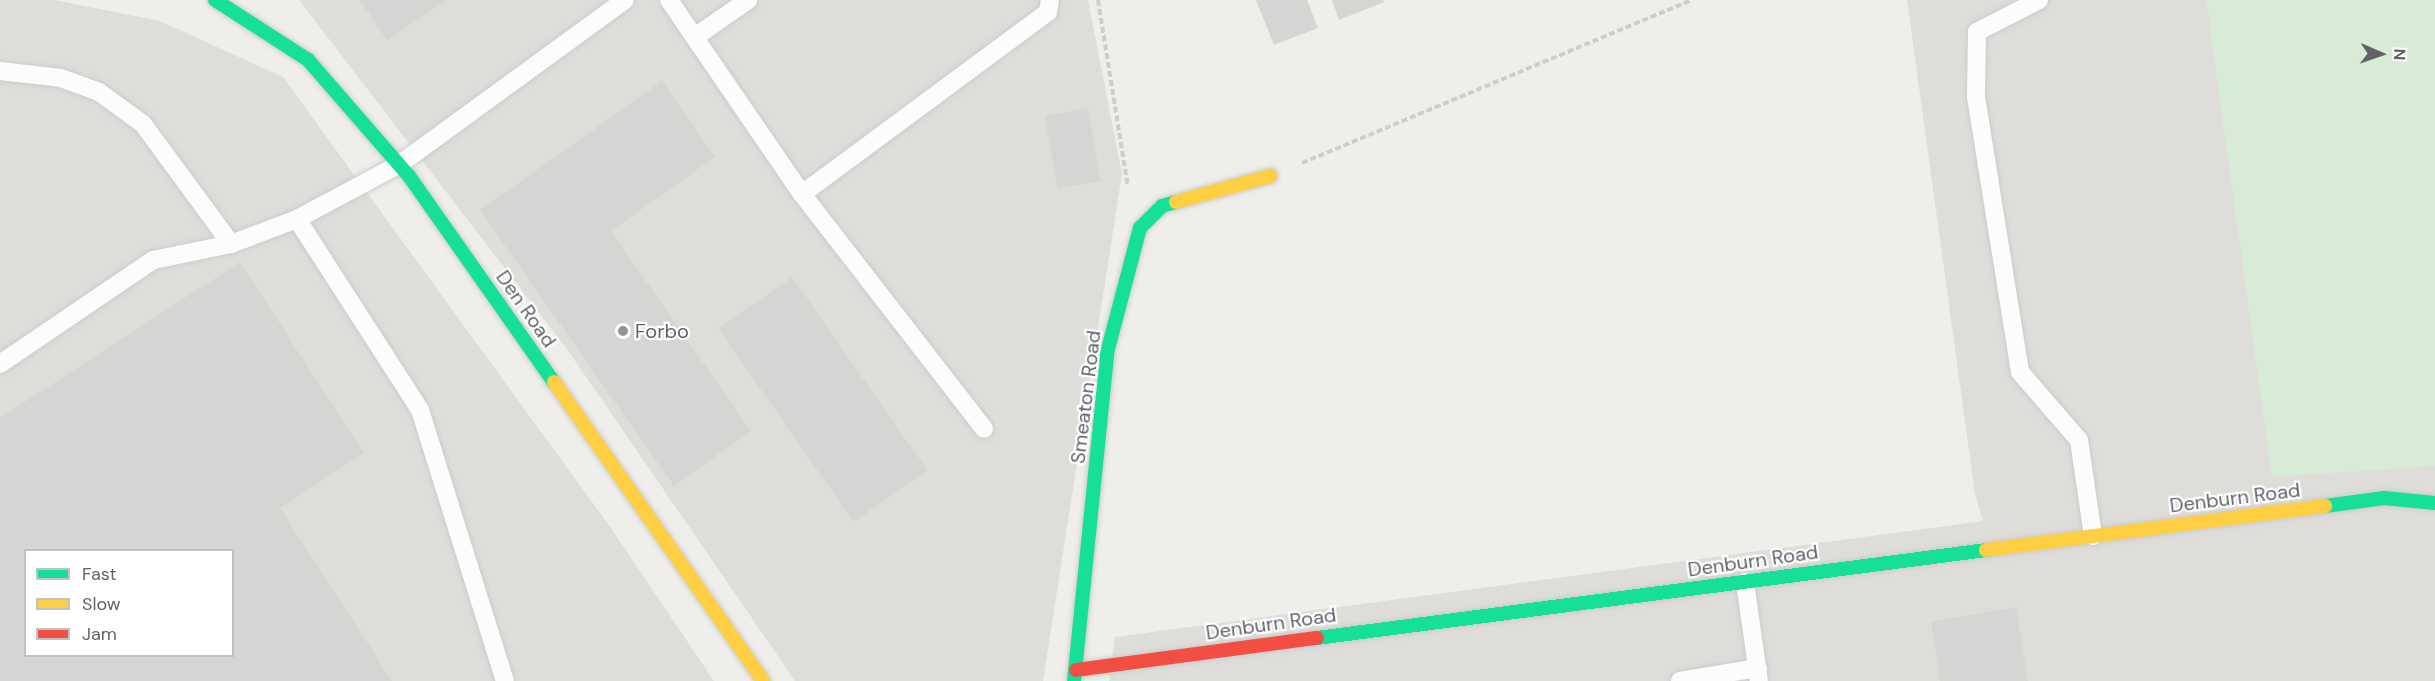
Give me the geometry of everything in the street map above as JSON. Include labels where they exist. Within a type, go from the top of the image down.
[{"type":"street","name":"Den Road","points":[[215,0],[308,60],[400,164],[763,681]]},
{"type":"street","points":[[1140,228],[1162,206],[1270,176]]},
{"type":"street","name":"Smeaton Road","points":[[1075,675],[1108,349],[1140,228]]},
{"type":"street","name":"Denburn Road","points":[[1075,675],[1745,582],[2384,498],[2435,503]]},
{"type":"lane","points":[[0,364],[153,260],[231,243],[297,219],[400,164],[625,0]]},
{"type":"lane","points":[[669,0],[802,194],[984,429]]},
{"type":"lane","points":[[695,37],[748,0]]},
{"type":"lane","points":[[802,194],[1048,12],[1050,0]]},
{"type":"lane","points":[[2039,0],[1977,32],[1977,97],[2020,372],[2079,440],[2093,536]]},
{"type":"lane","points":[[0,71],[61,78],[99,92],[143,124],[231,243]]},
{"type":"lane","points":[[297,219],[420,410],[505,681]]},
{"type":"lane","points":[[1680,681],[1758,675],[1745,582]]},
{"type":"path","points":[[1098,0],[1131,207],[1140,228]]},
{"type":"path","points":[[1270,176],[1691,0]]},
{"type":"shaded area","points":[[0,0],[54,0],[160,21],[283,77],[611,528],[714,681],[0,681]]},
{"type":"shaded area","points":[[299,0],[1088,0],[1122,174],[1043,681],[795,681],[569,352]]},
{"type":"shaded area","points":[[1907,0],[2435,0],[2435,681],[1109,681],[1115,637],[1983,521],[1975,494]]},
{"type":"green space","points":[[2206,0],[2435,0],[2435,466],[2272,477]]},
{"type":"building","points":[[360,0],[447,0],[387,40]]},
{"type":"building","points":[[1256,0],[1307,0],[1318,28],[1274,45]]},
{"type":"building","points":[[1332,0],[1383,0],[1384,2],[1339,20]]},
{"type":"building","name":"Forbo","points":[[662,81],[715,157],[611,231],[751,431],[674,486],[480,210]]},
{"type":"building","points":[[1088,108],[1101,181],[1058,189],[1045,116]]},
{"type":"building","points":[[240,262],[364,453],[280,508],[392,681],[0,681],[0,418]]},
{"type":"building","points":[[792,277],[927,470],[854,522],[718,329]]},
{"type":"building","points":[[2016,607],[2028,681],[1940,681],[1931,622]]},
{"type":"traffic: fast","points":[[215,0],[308,60],[409,176],[554,382]]},
{"type":"traffic: fast","points":[[1074,681],[1108,349],[1140,228],[1162,206],[1176,202]]},
{"type":"traffic: fast","points":[[2325,506],[2384,498],[2435,503]]},
{"type":"traffic: fast","points":[[1317,638],[1986,550]]},
{"type":"traffic: slow","points":[[1176,202],[1270,176]]},
{"type":"traffic: slow","points":[[554,382],[763,681]]},
{"type":"traffic: slow","points":[[1986,550],[2325,506]]},
{"type":"traffic: jam","points":[[1076,670],[1317,638]]},
{"type":"place","name":"Forbo","points":[[623,331]]}]
